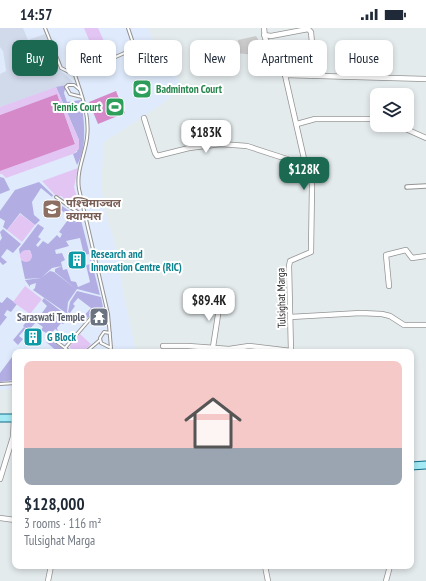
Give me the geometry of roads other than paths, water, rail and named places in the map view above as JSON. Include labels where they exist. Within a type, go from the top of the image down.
[{"type":"main road","points":[[0,418],[12,418]]},
{"type":"main road","points":[[414,466],[426,465]]},
{"type":"street","name":"Tulsighat Marga","points":[[264,28],[264,35],[267,40]]},
{"type":"street","points":[[264,35],[271,36],[308,29],[311,32],[312,40]]},
{"type":"street","name":"Tulsighat Marga","points":[[285,76],[305,163],[311,176],[312,186],[311,252],[290,261],[291,349]]},
{"type":"street","points":[[315,76],[426,79]]},
{"type":"street","points":[[144,118],[154,153],[157,156],[190,148],[220,144],[247,146],[296,162],[305,163]]},
{"type":"street","points":[[297,124],[315,119],[370,119]]},
{"type":"street","points":[[413,132],[426,138]]},
{"type":"street","points":[[407,187],[426,186]]},
{"type":"street","points":[[389,286],[386,255],[406,250],[412,258],[426,256]]},
{"type":"street","points":[[213,347],[218,315],[217,296]]},
{"type":"street","points":[[290,317],[361,313],[382,314],[390,316],[395,322],[404,325],[426,325]]},
{"type":"street","name":"Tulsighat Marga","points":[[164,346],[213,347],[229,349],[258,346],[278,349]]},
{"type":"street","points":[[0,479],[6,456],[12,443]]},
{"type":"street","points":[[0,518],[12,520]]},
{"type":"street","points":[[48,581],[50,569]]},
{"type":"street","points":[[266,569],[268,581]]},
{"type":"street","points":[[386,581],[389,569]]},
{"type":"lane","points":[[45,28],[61,68],[66,70]]},
{"type":"lane","points":[[116,57],[129,51],[132,44],[128,28]]},
{"type":"lane","points":[[75,76],[88,119],[88,129],[78,173],[78,184],[108,314],[111,348]]},
{"type":"lane","points":[[80,89],[74,85],[68,85],[66,87],[70,94],[82,97]]},
{"type":"lane","points":[[56,197],[86,218]]},
{"type":"lane","points":[[52,334],[50,337],[65,348],[96,312]]},
{"type":"lane","points":[[90,349],[100,340],[102,334],[110,333]]},
{"type":"lane","points":[[100,340],[102,343],[111,348]]},
{"type":"lane","points":[[0,384],[12,383]]},
{"type":"place","name":"Badminton Court","points":[[142,89]]},
{"type":"place","name":"Tennis Court","points":[[115,107]]},
{"type":"place","name":"पश्‍चिमाञ्‍चल क्याम्पस","points":[[52,209]]},
{"type":"place","name":"Research and Innovation Centre (RIC)","points":[[77,260]]},
{"type":"place","name":"Saraswati Temple","points":[[99,317]]},
{"type":"place","name":"G Block","points":[[33,337]]}]
